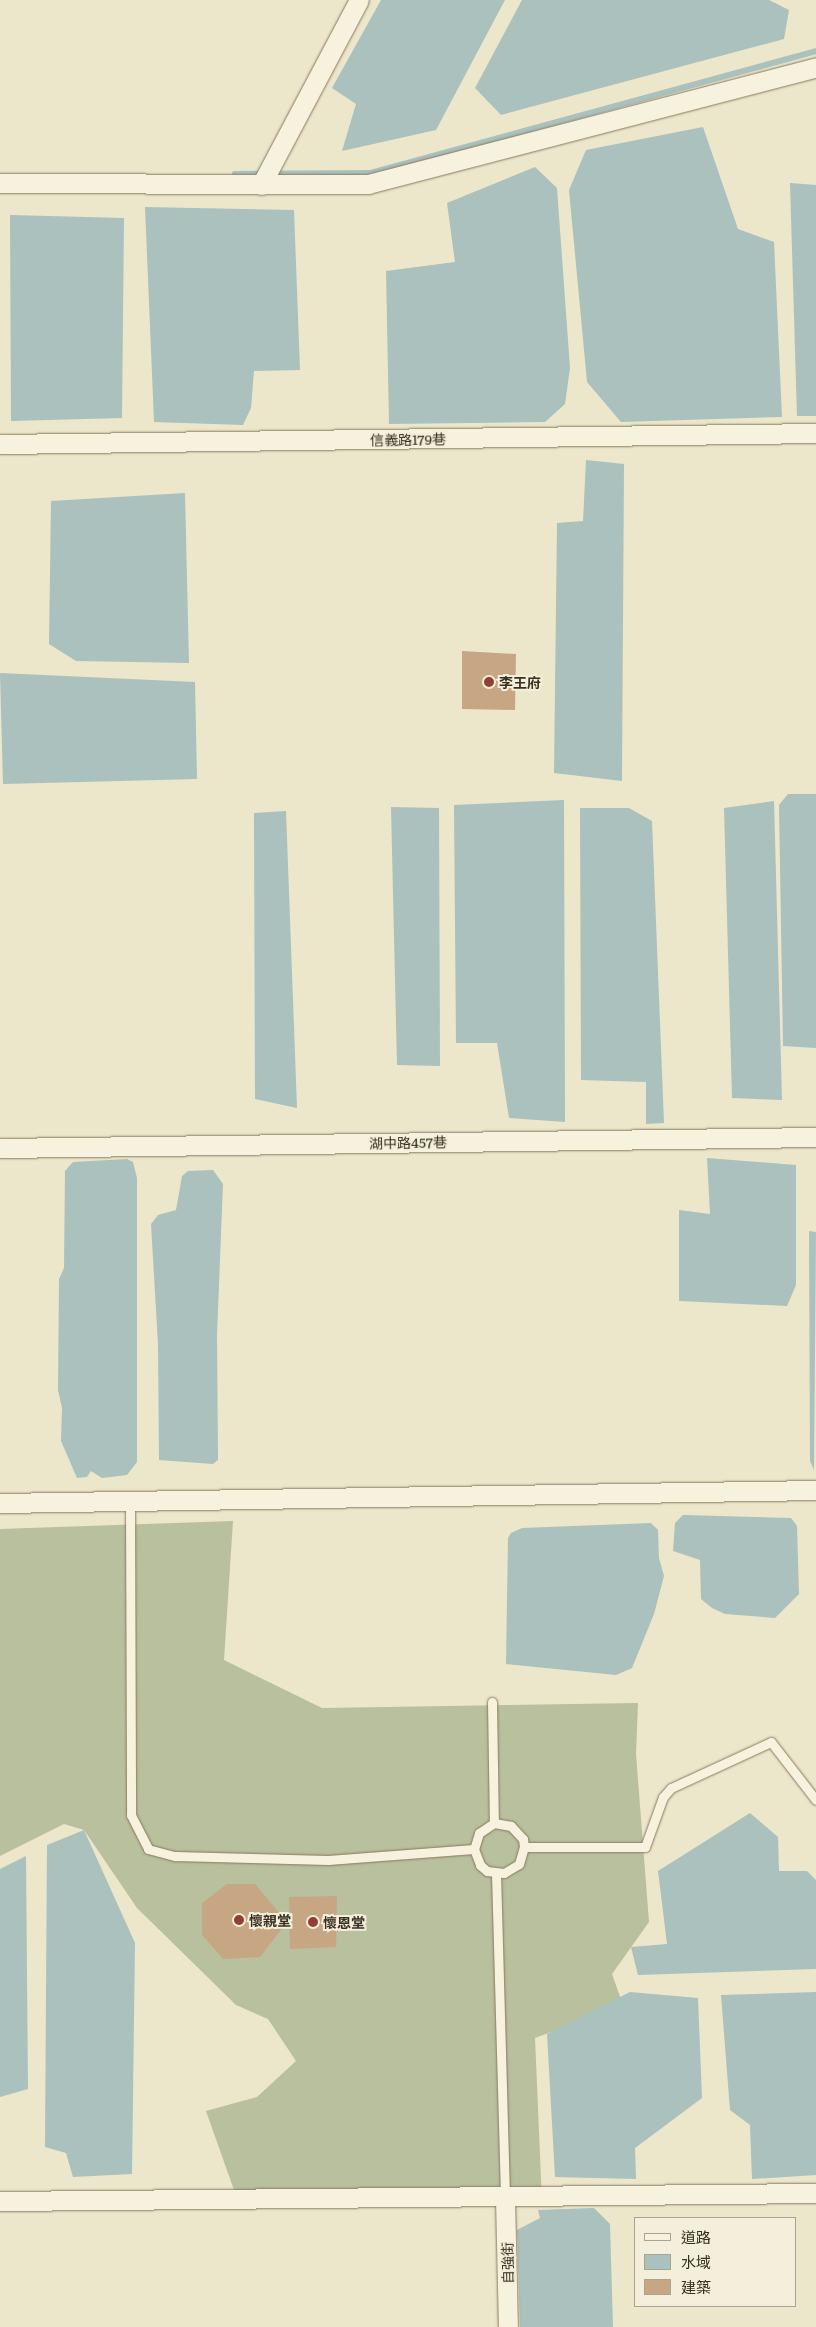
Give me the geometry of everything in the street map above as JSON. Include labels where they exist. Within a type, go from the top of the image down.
[{"type":"street","points":[[261,185],[359,0]]},
{"type":"street","points":[[0,183],[368,184],[816,67]]},
{"type":"street","name":"信義路179巷","points":[[0,444],[816,433]]},
{"type":"street","name":"湖中路457巷","points":[[0,1148],[816,1137]]},
{"type":"street","points":[[0,1503],[816,1490]]},
{"type":"street","points":[[0,2201],[505,2198],[816,2193]]},
{"type":"street","name":"自強街","points":[[505,2198],[508,2327]]},
{"type":"lane","points":[[130,1501],[131,1815],[148,1849],[175,1856],[328,1860],[474,1849]]},
{"type":"lane","points":[[492,1702],[494,1823]]},
{"type":"lane","points":[[524,1847],[645,1847],[663,1797],[671,1788],[771,1742],[816,1800]]},
{"type":"lane","points":[[494,1823],[503,1823],[518,1831],[524,1847],[519,1864],[504,1873],[496,1873],[480,1865],[474,1849],[479,1833],[494,1823]]},
{"type":"lane","points":[[496,1873],[505,2198]]},
{"type":"green space","points":[[233,1521],[224,1660],[322,1708],[638,1703],[636,1754],[649,1922],[612,1974],[623,2005],[535,2038],[542,2202],[240,2207],[206,2111],[257,2097],[296,2061],[268,2019],[236,2005],[137,1908],[84,1830],[64,1824],[0,1856],[0,1529]]},
{"type":"water","points":[[381,0],[505,0],[436,130],[342,151],[356,104],[332,88]]},
{"type":"water","points":[[522,0],[769,0],[789,10],[784,39],[501,115],[475,88]]},
{"type":"water","points":[[703,127],[738,229],[774,242],[782,417],[621,422],[587,382],[569,190],[586,150]]},
{"type":"water","points":[[535,167],[557,188],[570,368],[565,404],[545,422],[389,424],[386,271],[455,262],[447,203]]},
{"type":"water","points":[[790,183],[816,185],[816,416],[797,416]]},
{"type":"water","points":[[145,207],[294,210],[300,370],[254,371],[251,408],[243,425],[154,422]]},
{"type":"water","points":[[10,215],[124,218],[122,418],[11,421]]},
{"type":"water","points":[[586,460],[624,464],[622,781],[554,773],[557,523],[583,521]]},
{"type":"water","points":[[185,493],[189,663],[76,661],[49,644],[51,501]]},
{"type":"water","points":[[0,673],[195,682],[197,779],[3,784]]},
{"type":"water","points":[[788,794],[816,794],[816,1048],[783,1046],[779,805]]},
{"type":"water","points":[[564,800],[565,1122],[509,1118],[497,1043],[456,1043],[454,805]]},
{"type":"water","points":[[774,801],[782,1100],[732,1098],[724,808]]},
{"type":"water","points":[[391,807],[439,808],[440,1066],[397,1065]]},
{"type":"water","points":[[580,808],[629,808],[652,821],[664,1123],[646,1124],[646,1082],[581,1080]]},
{"type":"water","points":[[286,811],[297,1108],[255,1099],[254,813]]},
{"type":"water","points":[[707,1158],[796,1165],[796,1285],[787,1306],[679,1301],[679,1210],[710,1214]]},
{"type":"water","points":[[127,1159],[133,1162],[137,1178],[137,1462],[127,1475],[102,1478],[91,1471],[87,1477],[77,1478],[61,1441],[62,1408],[58,1390],[59,1279],[64,1268],[65,1171],[73,1162]]},
{"type":"water","points":[[213,1170],[223,1184],[217,1335],[218,1460],[213,1464],[159,1460],[158,1344],[151,1224],[158,1215],[176,1210],[182,1176],[188,1171]]},
{"type":"water","points":[[809,1231],[816,1232],[814,1470],[810,1461]]},
{"type":"water","points":[[683,1515],[791,1518],[797,1526],[799,1594],[775,1618],[725,1614],[712,1608],[701,1599],[700,1560],[673,1551],[675,1523]]},
{"type":"water","points":[[651,1523],[658,1530],[659,1558],[664,1576],[654,1614],[632,1668],[616,1675],[506,1664],[508,1538],[511,1533],[522,1528]]},
{"type":"water","points":[[750,1813],[778,1837],[779,1871],[807,1871],[816,1880],[816,1969],[638,1975],[631,1947],[667,1944],[658,1871]]},
{"type":"water","points":[[84,1830],[135,1943],[132,2174],[73,2177],[66,2153],[45,2147],[47,1845]]},
{"type":"water","points":[[26,1856],[28,2089],[0,2097],[0,1869]]},
{"type":"water","points":[[630,1992],[698,1998],[702,2098],[635,2148],[636,2179],[555,2177],[547,2034]]},
{"type":"water","points":[[816,1992],[816,2175],[752,2179],[750,2125],[730,2110],[721,1995]]},
{"type":"water","points":[[594,2208],[610,2224],[613,2327],[520,2327],[517,2230],[540,2218],[538,2210]]},
{"type":"building","name":"李王府","points":[[462,651],[516,654],[515,710],[462,709]]},
{"type":"building","name":"懷親堂","points":[[227,1884],[255,1884],[287,1922],[260,1957],[223,1959],[202,1935],[202,1903]]},
{"type":"building","name":"懷恩堂","points":[[337,1896],[336,1947],[290,1949],[289,1897]]},
{"type":"waterway","points":[[235,174],[371,173],[816,51]]},
{"type":"place","name":"李王府","points":[[489,682]]},
{"type":"place","name":"懷親堂","points":[[239,1920]]},
{"type":"place","name":"懷恩堂","points":[[313,1922]]}]
